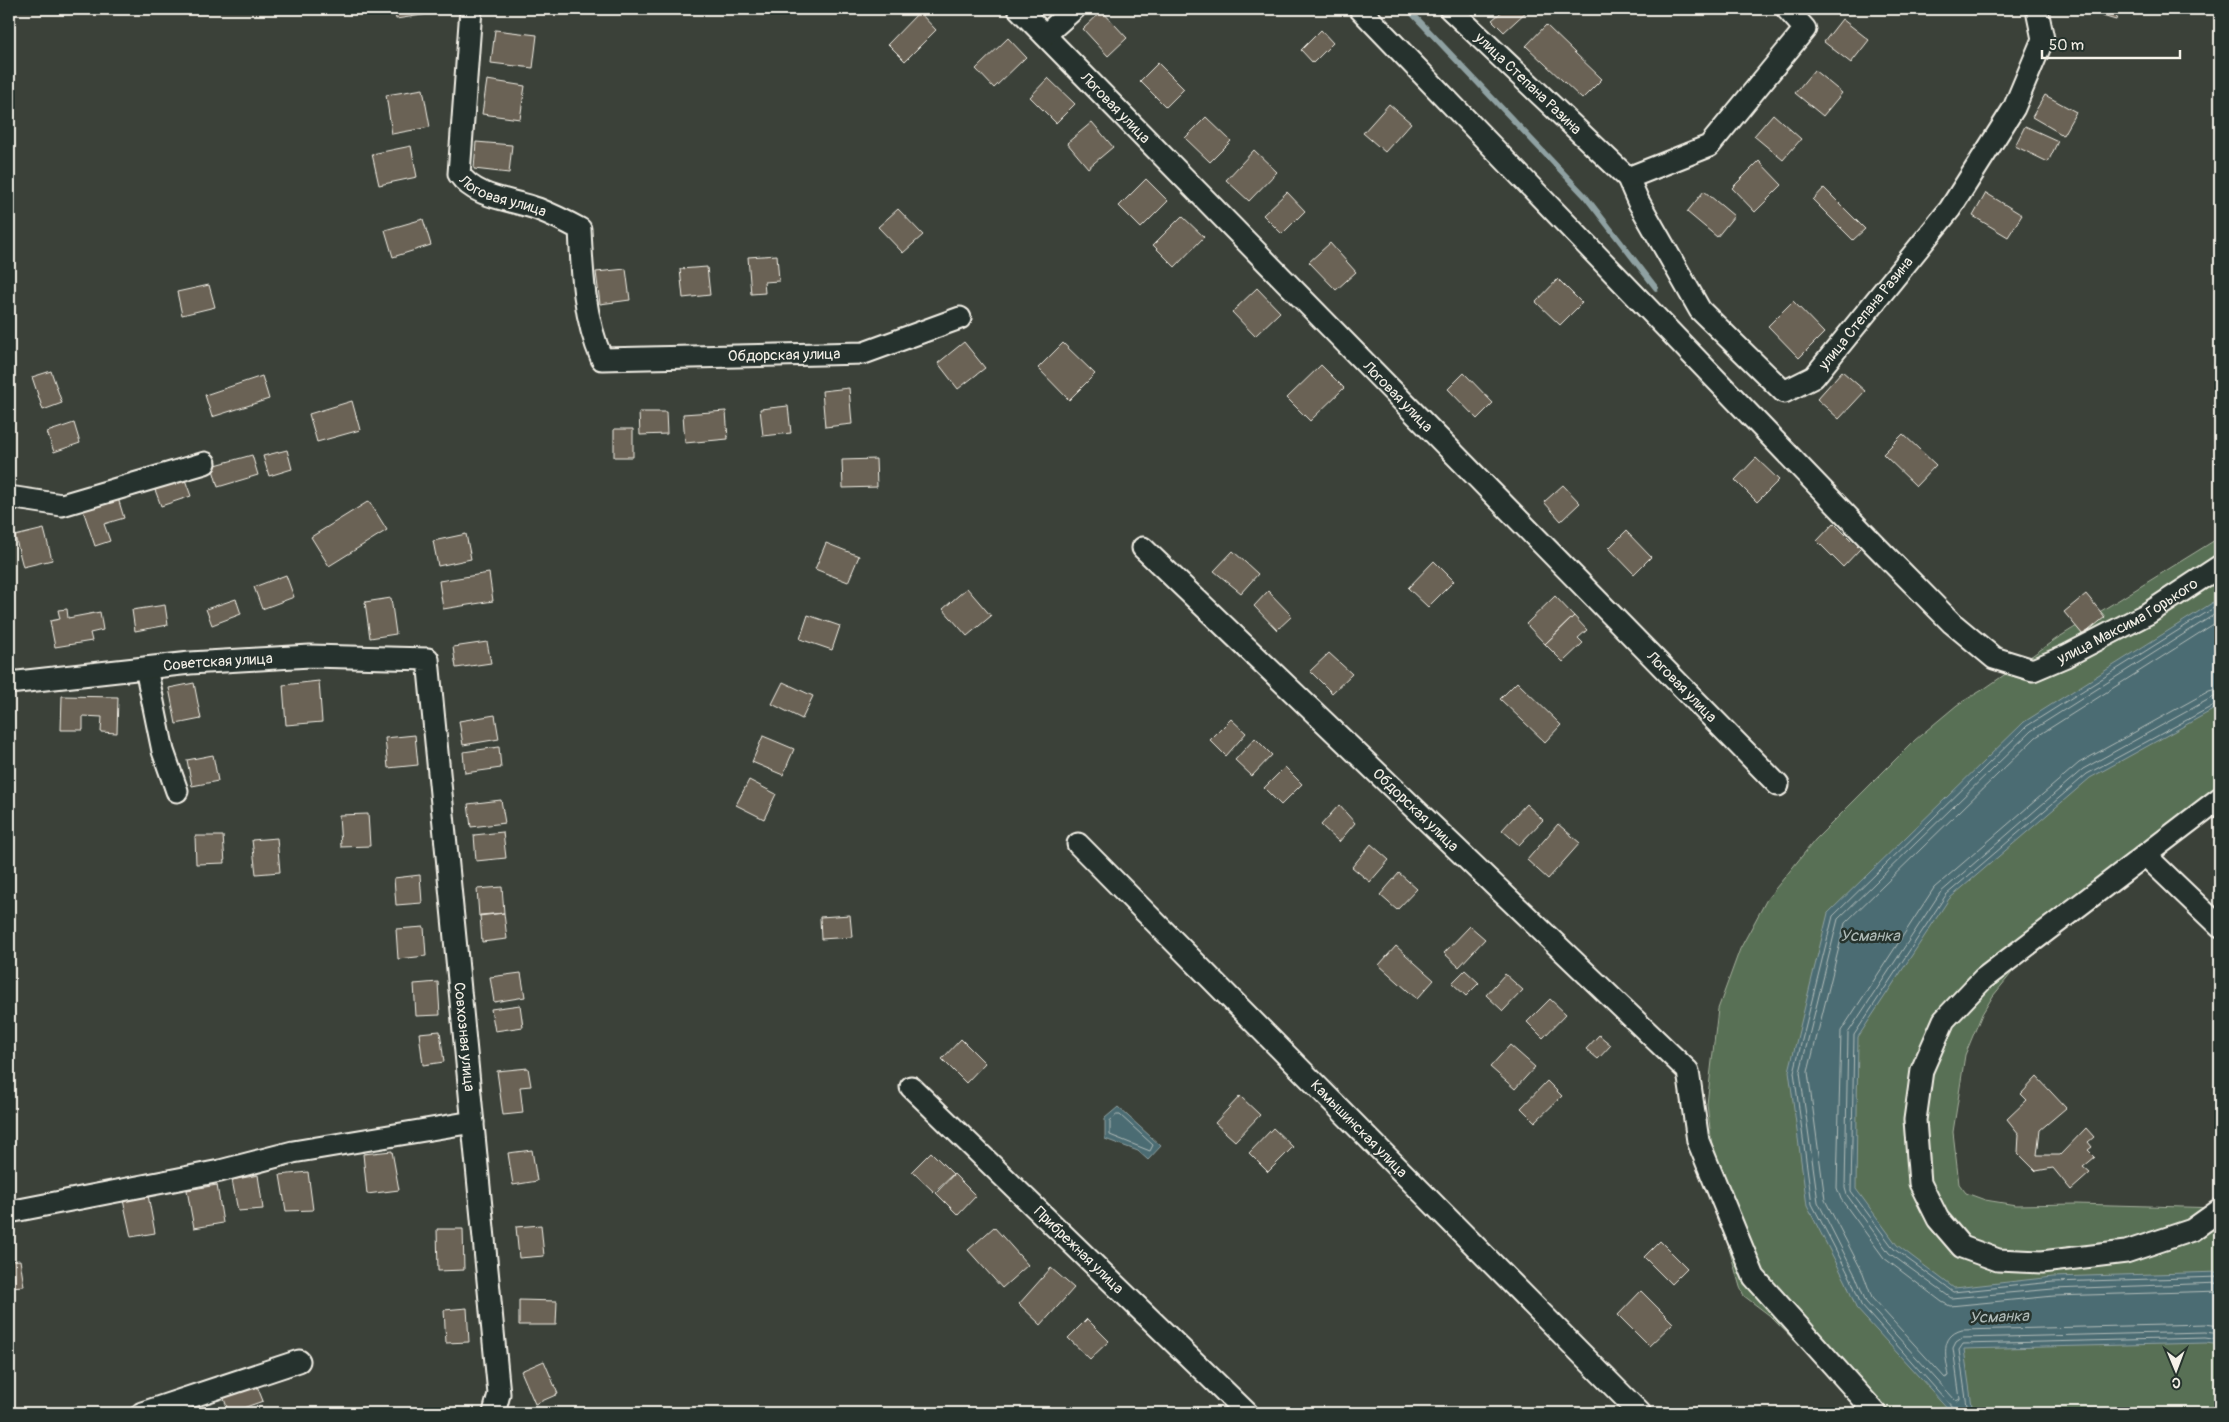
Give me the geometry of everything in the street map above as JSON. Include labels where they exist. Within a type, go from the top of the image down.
[{"type":"street","name":"Логовая улица","points":[[470,9],[459,174],[466,184],[486,194],[538,209],[580,229],[583,282],[595,344],[602,359]]},
{"type":"street","name":"Логовая улица","points":[[1019,9],[1778,785]]},
{"type":"street","points":[[1045,35],[1074,9]]},
{"type":"street","name":"улица Максима Горького","points":[[1360,9],[1952,623],[1994,658],[2032,670],[2066,656],[2147,614],[2220,566]]},
{"type":"street","name":"улица Степана Разина","points":[[1450,9],[1628,178],[1638,201],[1700,310],[1784,392],[1814,377],[1950,209],[2014,108],[2043,39],[2038,15]]},
{"type":"street","points":[[1628,178],[1709,146],[1805,29],[1787,9]]},
{"type":"street","name":"Обдорская улица","points":[[602,359],[864,353],[960,318]]},
{"type":"street","points":[[9,497],[62,505],[205,463]]},
{"type":"street","name":"Обдорская улица","points":[[1143,548],[1688,1071],[1698,1141],[1754,1277],[1876,1413]]},
{"type":"street","name":"Советская улица","points":[[9,683],[190,663],[310,656],[428,659]]},
{"type":"street","name":"Совхозная улица","points":[[428,659],[500,1394],[494,1413]]},
{"type":"street","points":[[146,668],[163,751],[177,791]]},
{"type":"street","points":[[2220,798],[1982,979],[1944,1020],[1922,1070],[1915,1120],[1920,1183],[1938,1219],[1962,1247],[1998,1260],[2042,1262],[2126,1252],[2192,1230],[2220,1210]]},
{"type":"street","name":"Камышинская улица","points":[[1078,844],[1640,1413]]},
{"type":"street","points":[[2145,855],[2220,926]]},
{"type":"street","name":"Прибрежная улица","points":[[911,1087],[1247,1413]]},
{"type":"street","points":[[9,1212],[220,1171],[293,1152],[473,1122]]},
{"type":"street","points":[[142,1413],[299,1361]]},
{"type":"green space","points":[[2220,537],[2220,805],[2019,964],[1993,996],[1982,1014],[1965,1055],[1953,1132],[1959,1184],[1966,1193],[1985,1200],[2016,1205],[2076,1204],[2220,1208],[2220,1413],[1866,1413],[1769,1315],[1744,1296],[1721,1220],[1707,1104],[1718,1009],[1740,949],[1767,899],[1815,840],[1915,740],[1957,705],[1984,689],[2056,639]]},
{"type":"water","name":"Усманка","points":[[2220,598],[2220,706],[2090,778],[1949,899],[1858,1037],[1856,1189],[1897,1245],[1954,1288],[2053,1277],[2220,1272],[2220,1345],[2206,1343],[1964,1349],[1973,1413],[1952,1413],[1856,1308],[1846,1282],[1807,1206],[1789,1071],[1828,913],[2024,722]]},
{"type":"water","points":[[1118,1107],[1161,1146],[1148,1160],[1138,1151],[1105,1139],[1105,1118]]},
{"type":"building","points":[[394,9],[428,9],[429,14],[396,19]]},
{"type":"building","points":[[1505,9],[1528,10],[1504,32],[1492,20]]},
{"type":"building","points":[[2078,9],[2119,9],[2116,20]]},
{"type":"building","points":[[1102,11],[1127,38],[1108,56],[1083,29]]},
{"type":"building","points":[[919,12],[936,30],[905,61],[888,44]]},
{"type":"building","points":[[1842,19],[1869,40],[1851,63],[1824,42]]},
{"type":"building","points":[[1546,25],[1602,79],[1582,99],[1526,46]]},
{"type":"building","points":[[495,30],[537,35],[533,68],[491,63]]},
{"type":"building","points":[[1321,30],[1333,43],[1313,63],[1301,50]]},
{"type":"building","points":[[1008,38],[1026,57],[994,88],[976,69]]},
{"type":"building","points":[[1158,63],[1184,89],[1166,107],[1140,81]]},
{"type":"building","points":[[1814,70],[1842,93],[1823,116],[1795,93]]},
{"type":"building","points":[[1048,78],[1075,104],[1056,123],[1030,97]]},
{"type":"building","points":[[487,80],[525,86],[520,119],[482,114]]},
{"type":"building","points":[[423,89],[430,127],[392,134],[386,95]]},
{"type":"building","points":[[2045,95],[2076,112],[2063,135],[2032,117]]},
{"type":"building","points":[[1389,104],[1411,123],[1385,152],[1363,133]]},
{"type":"building","points":[[1773,114],[1801,139],[1783,160],[1754,136]]},
{"type":"building","points":[[1206,117],[1231,141],[1210,162],[1185,138]]},
{"type":"building","points":[[1092,122],[1113,147],[1088,168],[1067,143]]},
{"type":"building","points":[[2025,126],[2058,141],[2048,162],[2015,146]]},
{"type":"building","points":[[476,142],[512,145],[509,173],[474,169]]},
{"type":"building","points":[[411,146],[417,177],[379,185],[372,154]]},
{"type":"building","points":[[1254,150],[1277,172],[1249,201],[1226,180]]},
{"type":"building","points":[[1759,161],[1782,185],[1755,212],[1732,188]]},
{"type":"building","points":[[1146,179],[1168,201],[1141,228],[1119,206]]},
{"type":"building","points":[[1824,188],[1865,229],[1853,240],[1813,200]]},
{"type":"building","points":[[1704,191],[1734,216],[1717,237],[1687,212]]},
{"type":"building","points":[[1287,192],[1305,211],[1282,234],[1263,215]]},
{"type":"building","points":[[1986,193],[2022,215],[2008,237],[1973,216]]},
{"type":"building","points":[[898,209],[923,235],[903,253],[878,227]]},
{"type":"building","points":[[1182,216],[1204,237],[1175,267],[1153,245]]},
{"type":"building","points":[[423,219],[431,245],[393,257],[385,230]]},
{"type":"building","points":[[1330,243],[1356,272],[1336,290],[1309,262]]},
{"type":"building","points":[[777,255],[779,281],[764,282],[765,293],[751,294],[748,257]]},
{"type":"building","points":[[707,267],[710,295],[683,298],[680,269]]},
{"type":"building","points":[[626,269],[630,300],[600,304],[596,272]]},
{"type":"building","points":[[1558,279],[1582,303],[1560,325],[1536,302]]},
{"type":"building","points":[[209,285],[215,307],[182,315],[177,292]]},
{"type":"building","points":[[1257,288],[1280,312],[1255,336],[1232,312]]},
{"type":"building","points":[[1793,301],[1824,333],[1799,358],[1768,326]]},
{"type":"building","points":[[964,342],[985,368],[958,389],[938,363]]},
{"type":"building","points":[[1063,343],[1095,374],[1069,400],[1038,368]]},
{"type":"building","points":[[1321,365],[1344,388],[1310,421],[1287,398]]},
{"type":"building","points":[[51,371],[62,403],[43,410],[32,377]]},
{"type":"building","points":[[1842,371],[1865,391],[1839,419],[1817,399]]},
{"type":"building","points":[[1464,373],[1493,403],[1477,419],[1448,389]]},
{"type":"building","points":[[262,376],[269,399],[212,417],[205,395]]},
{"type":"building","points":[[849,388],[852,424],[825,427],[822,391]]},
{"type":"building","points":[[352,401],[360,430],[317,442],[309,414]]},
{"type":"building","points":[[788,406],[791,433],[763,436],[760,409]]},
{"type":"building","points":[[726,411],[728,439],[685,443],[683,414]]},
{"type":"building","points":[[639,412],[666,412],[667,434],[640,435]]},
{"type":"building","points":[[74,423],[80,443],[54,452],[47,432]]},
{"type":"building","points":[[614,429],[633,429],[633,457],[614,457]]},
{"type":"building","points":[[1903,434],[1936,465],[1916,486],[1883,454]]},
{"type":"building","points":[[287,450],[292,469],[269,476],[263,456]]},
{"type":"building","points":[[252,455],[258,475],[218,487],[212,466]]},
{"type":"building","points":[[1756,458],[1779,480],[1757,502],[1735,480]]},
{"type":"building","points":[[876,459],[877,487],[843,488],[842,460]]},
{"type":"building","points":[[184,477],[191,496],[161,506],[154,487]]},
{"type":"building","points":[[1563,485],[1580,503],[1561,521],[1544,502]]},
{"type":"building","points":[[118,498],[124,518],[104,524],[110,541],[95,546],[83,510]]},
{"type":"building","points":[[369,501],[387,530],[329,566],[311,537]]},
{"type":"building","points":[[1834,523],[1860,549],[1843,567],[1817,541]]},
{"type":"building","points":[[44,529],[52,560],[23,567],[15,536]]},
{"type":"building","points":[[1626,531],[1651,557],[1634,574],[1609,548]]},
{"type":"building","points":[[466,534],[471,559],[438,566],[433,541]]},
{"type":"building","points":[[826,543],[859,556],[848,582],[815,569]]},
{"type":"building","points":[[1233,551],[1258,574],[1241,593],[1214,571]]},
{"type":"building","points":[[1434,561],[1454,581],[1428,607],[1408,588]]},
{"type":"building","points":[[489,573],[493,601],[443,609],[439,581]]},
{"type":"building","points":[[286,575],[294,597],[262,609],[254,587]]},
{"type":"building","points":[[967,588],[991,616],[967,636],[943,609]]},
{"type":"building","points":[[1268,591],[1292,616],[1277,630],[1254,606]]},
{"type":"building","points":[[2086,594],[2105,617],[2083,635],[2064,612]]},
{"type":"building","points":[[1555,596],[1574,616],[1545,644],[1526,624]]},
{"type":"building","points":[[391,598],[396,634],[370,638],[365,602]]},
{"type":"building","points":[[236,599],[241,614],[212,625],[206,609]]},
{"type":"building","points":[[165,605],[168,625],[135,631],[132,610]]},
{"type":"building","points":[[67,609],[68,618],[100,612],[103,630],[90,633],[92,641],[55,647],[50,621],[60,619],[58,610]]},
{"type":"building","points":[[808,615],[840,626],[832,650],[800,639]]},
{"type":"building","points":[[1574,616],[1587,630],[1578,638],[1583,643],[1563,662],[1545,644]]},
{"type":"building","points":[[487,642],[491,663],[456,668],[453,647]]},
{"type":"building","points":[[1329,653],[1352,674],[1332,693],[1310,671]]},
{"type":"building","points":[[319,681],[322,722],[286,725],[283,685]]},
{"type":"building","points":[[783,682],[813,696],[802,719],[772,704]]},
{"type":"building","points":[[1517,682],[1561,725],[1545,742],[1500,699]]},
{"type":"building","points":[[194,683],[201,719],[176,724],[169,688]]},
{"type":"building","points":[[62,696],[118,697],[117,733],[101,732],[102,717],[83,716],[83,730],[61,730]]},
{"type":"building","points":[[495,715],[499,739],[463,745],[459,721]]},
{"type":"building","points":[[1231,719],[1246,733],[1226,756],[1210,740]]},
{"type":"building","points":[[415,735],[418,765],[388,768],[385,738]]},
{"type":"building","points":[[763,736],[794,749],[783,775],[752,762]]},
{"type":"building","points":[[1255,738],[1272,755],[1252,776],[1235,760]]},
{"type":"building","points":[[499,747],[501,768],[465,773],[463,752]]},
{"type":"building","points":[[213,755],[218,781],[192,786],[187,760]]},
{"type":"building","points":[[1285,767],[1302,784],[1281,805],[1264,788]]},
{"type":"building","points":[[749,780],[776,794],[764,819],[736,805]]},
{"type":"building","points":[[501,800],[505,823],[471,827],[468,804]]},
{"type":"building","points":[[1526,804],[1543,820],[1519,845],[1502,830]]},
{"type":"building","points":[[1339,805],[1355,823],[1339,842],[1321,825]]},
{"type":"building","points":[[368,814],[370,846],[341,847],[339,815]]},
{"type":"building","points":[[1558,824],[1580,843],[1548,879],[1527,860]]},
{"type":"building","points":[[503,832],[506,858],[476,861],[474,835]]},
{"type":"building","points":[[195,836],[223,836],[225,863],[196,864]]},
{"type":"building","points":[[277,838],[280,872],[256,874],[252,840]]},
{"type":"building","points":[[1371,844],[1389,860],[1370,882],[1352,867]]},
{"type":"building","points":[[1399,873],[1417,889],[1397,910],[1380,895]]},
{"type":"building","points":[[420,875],[422,903],[396,905],[394,878]]},
{"type":"building","points":[[502,887],[504,913],[479,916],[477,889]]},
{"type":"building","points":[[504,913],[507,939],[482,942],[480,915]]},
{"type":"building","points":[[850,915],[852,937],[821,939],[820,917]]},
{"type":"building","points":[[1470,926],[1485,939],[1459,967],[1444,953]]},
{"type":"building","points":[[424,927],[426,956],[398,959],[396,929]]},
{"type":"building","points":[[1396,946],[1434,980],[1417,999],[1379,965]]},
{"type":"building","points":[[1465,970],[1479,983],[1466,996],[1452,983]]},
{"type":"building","points":[[521,973],[525,997],[494,1002],[490,977]]},
{"type":"building","points":[[1505,974],[1523,990],[1503,1011],[1486,995]]},
{"type":"building","points":[[438,982],[440,1015],[416,1016],[414,984]]},
{"type":"building","points":[[1550,999],[1566,1014],[1543,1038],[1527,1022]]},
{"type":"building","points":[[520,1005],[523,1027],[495,1031],[491,1009]]},
{"type":"building","points":[[440,1031],[444,1062],[423,1065],[419,1033]]},
{"type":"building","points":[[1599,1035],[1611,1045],[1598,1059],[1586,1049]]},
{"type":"building","points":[[961,1039],[985,1063],[966,1083],[942,1059]]},
{"type":"building","points":[[1510,1045],[1535,1067],[1515,1089],[1490,1067]]},
{"type":"building","points":[[528,1068],[531,1086],[520,1087],[523,1113],[503,1115],[497,1071]]},
{"type":"building","points":[[2037,1077],[2066,1108],[2040,1130],[2037,1155],[2060,1155],[2086,1128],[2094,1137],[2088,1142],[2092,1147],[2088,1150],[2095,1157],[2083,1167],[2090,1173],[2071,1190],[2053,1168],[2036,1171],[2018,1153],[2019,1134],[2007,1119],[2027,1100],[2021,1094]]},
{"type":"building","points":[[1547,1081],[1562,1096],[1535,1122],[1521,1108]]},
{"type":"building","points":[[1240,1096],[1260,1115],[1235,1141],[1215,1123]]},
{"type":"building","points":[[1273,1128],[1293,1147],[1268,1172],[1249,1153]]},
{"type":"building","points":[[532,1150],[537,1181],[513,1185],[508,1153]]},
{"type":"building","points":[[392,1151],[399,1190],[367,1194],[363,1154]]},
{"type":"building","points":[[931,1152],[953,1174],[934,1192],[912,1171]]},
{"type":"building","points":[[308,1172],[313,1210],[286,1211],[280,1175]]},
{"type":"building","points":[[954,1174],[976,1196],[958,1215],[936,1193]]},
{"type":"building","points":[[258,1175],[263,1209],[238,1211],[232,1180]]},
{"type":"building","points":[[217,1185],[223,1223],[194,1228],[187,1190]]},
{"type":"building","points":[[148,1195],[155,1233],[131,1237],[123,1200]]},
{"type":"building","points":[[541,1225],[544,1256],[519,1258],[516,1227]]},
{"type":"building","points":[[994,1227],[1028,1265],[1002,1288],[968,1250]]},
{"type":"building","points":[[437,1229],[463,1229],[464,1270],[438,1271]]},
{"type":"building","points":[[1660,1241],[1687,1268],[1671,1284],[1644,1257]]},
{"type":"building","points":[[20,1260],[24,1286],[9,1287],[9,1261]]},
{"type":"building","points":[[1051,1268],[1074,1288],[1041,1325],[1019,1304]]},
{"type":"building","points":[[1641,1291],[1673,1323],[1649,1346],[1618,1315]]},
{"type":"building","points":[[519,1300],[557,1301],[556,1325],[519,1325]]},
{"type":"building","points":[[467,1308],[469,1342],[446,1343],[444,1310]]},
{"type":"building","points":[[1087,1319],[1109,1341],[1090,1359],[1068,1338]]},
{"type":"building","points":[[544,1361],[558,1394],[535,1404],[521,1371]]},
{"type":"building","points":[[255,1381],[263,1401],[229,1413],[222,1393]]},
{"type":"waterway","points":[[1408,9],[1585,196],[1656,288]]}]
